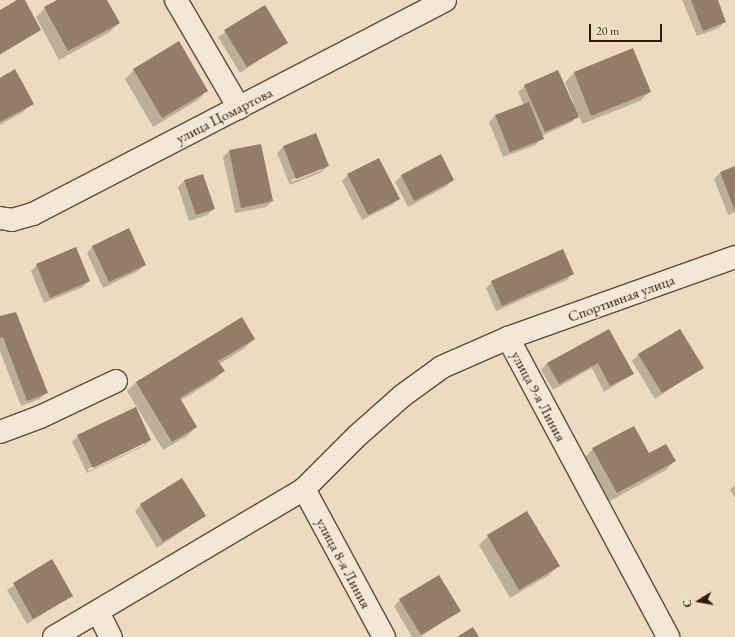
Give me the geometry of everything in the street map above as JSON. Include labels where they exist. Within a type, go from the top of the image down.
[{"type":"street","points":[[176,0],[239,108]]},
{"type":"street","name":"улица Цомартова","points":[[0,218],[12,220],[33,214],[445,0]]},
{"type":"street","name":"Спортивная улица","points":[[508,338],[735,257]]},
{"type":"street","name":"улица 9-я Линия","points":[[54,637],[304,489],[357,436],[402,396],[442,367],[508,338],[668,637]]},
{"type":"street","points":[[0,432],[40,417],[116,381]]},
{"type":"street","name":"улица 8-я Линия","points":[[304,489],[384,637]]},
{"type":"street","points":[[98,612],[111,637]]},
{"type":"building","points":[[17,0],[25,0],[41,30],[0,54],[0,10]]},
{"type":"building","points":[[57,0],[107,0],[120,23],[68,51],[44,7]]},
{"type":"building","points":[[691,0],[718,0],[726,22],[703,31]]},
{"type":"building","points":[[265,5],[288,43],[247,67],[224,30]]},
{"type":"building","points":[[179,41],[208,91],[162,118],[133,69]]},
{"type":"building","points":[[633,48],[651,92],[591,116],[574,72]]},
{"type":"building","points":[[15,69],[34,104],[0,122],[0,78]]},
{"type":"building","points":[[558,70],[579,117],[545,132],[524,85]]},
{"type":"building","points":[[529,102],[544,139],[510,152],[495,115]]},
{"type":"building","points":[[316,133],[329,166],[296,179],[283,146]]},
{"type":"building","points":[[261,144],[273,201],[241,208],[229,150]]},
{"type":"building","points":[[441,154],[454,180],[414,201],[401,175]]},
{"type":"building","points":[[379,158],[400,199],[368,215],[347,174]]},
{"type":"building","points":[[735,166],[735,211],[720,172]]},
{"type":"building","points":[[203,174],[215,209],[196,215],[184,180]]},
{"type":"building","points":[[129,228],[146,265],[109,282],[92,246]]},
{"type":"building","points":[[76,247],[90,281],[50,298],[36,264]]},
{"type":"building","points":[[563,249],[574,274],[502,306],[491,281]]},
{"type":"building","points":[[16,312],[48,393],[27,401],[3,337],[0,338],[0,316]]},
{"type":"building","points":[[242,317],[255,339],[218,361],[225,371],[180,398],[197,427],[172,442],[136,382]]},
{"type":"building","points":[[609,329],[634,374],[610,386],[598,363],[559,384],[547,363]]},
{"type":"building","points":[[680,329],[704,368],[662,393],[638,354]]},
{"type":"building","points":[[136,407],[151,440],[93,468],[77,435]]},
{"type":"building","points":[[634,426],[649,453],[666,444],[676,461],[617,493],[592,448]]},
{"type":"building","points":[[182,478],[206,516],[163,542],[140,504]]},
{"type":"building","points":[[527,511],[560,566],[519,590],[487,535]]},
{"type":"building","points":[[52,559],[73,596],[33,619],[13,583]]},
{"type":"building","points":[[439,575],[461,611],[421,635],[399,599]]},
{"type":"building","points":[[473,627],[479,637],[457,637]]}]
